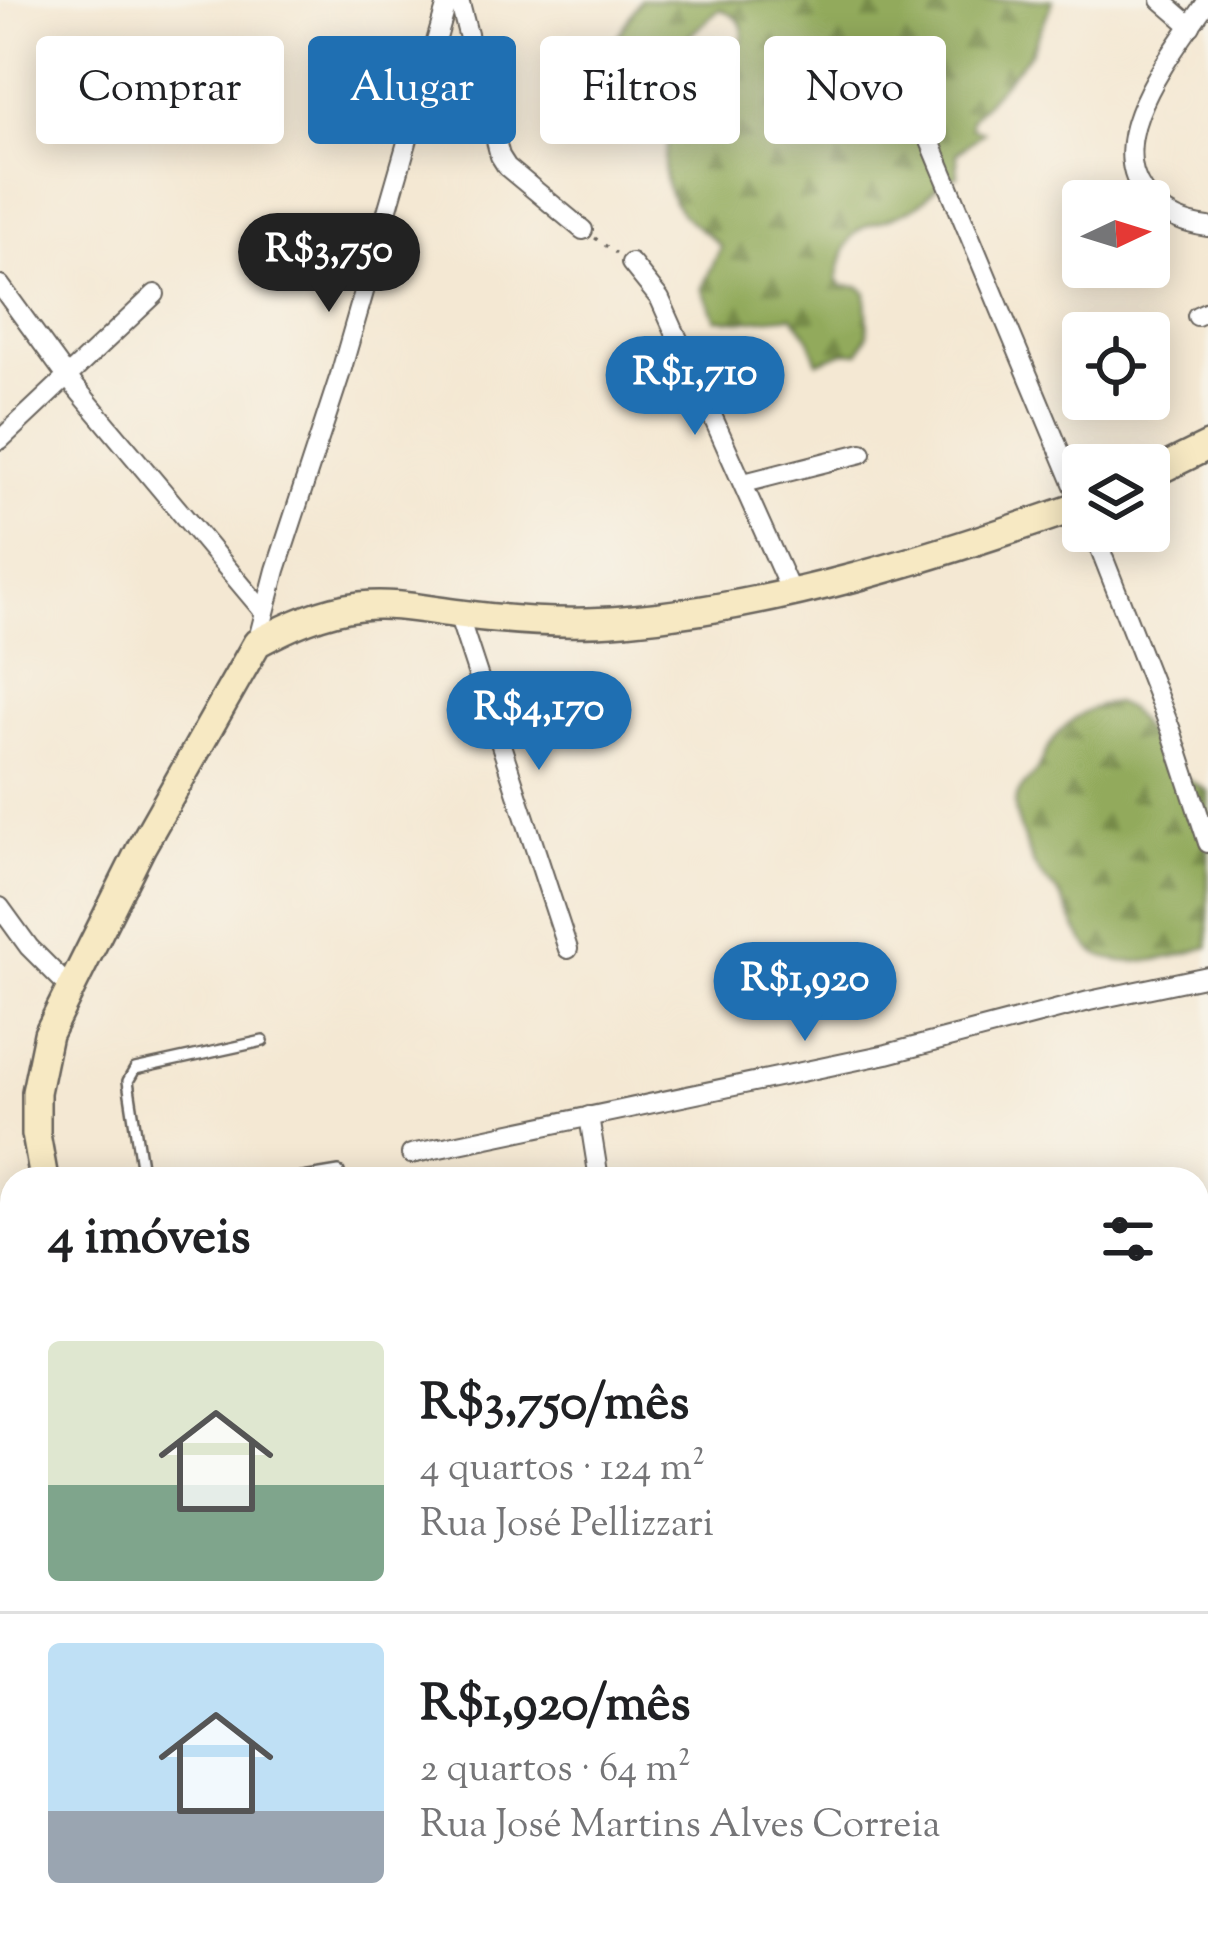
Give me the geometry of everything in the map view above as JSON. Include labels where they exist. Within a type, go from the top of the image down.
[{"type":"main road","points":[[1170,465],[1208,446]]},
{"type":"main road","points":[[42,1167],[36,1092],[48,1034],[142,845],[257,643],[290,625],[360,606],[553,622],[705,610],[950,551],[1062,513]]},
{"type":"street","points":[[257,643],[448,0]]},
{"type":"street","points":[[458,0],[500,156],[583,230]]},
{"type":"street","points":[[1161,0],[1191,26]]},
{"type":"street","points":[[1208,0],[1148,95],[1134,123],[1130,146],[1134,175],[1158,208],[1189,224],[1208,226]]},
{"type":"street","points":[[931,144],[1062,456]]},
{"type":"street","points":[[631,263],[660,299],[791,592]]},
{"type":"street","points":[[0,285],[67,377],[264,612]]},
{"type":"street","points":[[0,440],[155,294]]},
{"type":"street","points":[[744,483],[862,453]]},
{"type":"street","points":[[1101,552],[1171,730],[1208,843]]},
{"type":"street","points":[[458,614],[568,950]]},
{"type":"street","points":[[0,907],[70,988]]},
{"type":"street","points":[[411,1154],[886,1054],[1089,1001],[1208,976]]},
{"type":"street","points":[[589,1116],[597,1167]]},
{"type":"lane","points":[[141,1167],[128,1081],[135,1069],[263,1041]]},
{"type":"path","points":[[583,230],[631,263]]},
{"type":"green space","points":[[640,0],[1053,0],[1031,52],[971,119],[971,128],[984,131],[957,153],[958,176],[913,208],[854,234],[837,280],[842,286],[866,292],[868,334],[859,353],[845,352],[818,362],[793,316],[716,319],[702,288],[721,247],[678,209],[667,186],[668,144],[740,144],[743,31],[737,19],[720,9],[689,36],[618,36]]},
{"type":"green space","points":[[1115,703],[1130,710],[1174,772],[1208,791],[1208,947],[1139,962],[1099,955],[1036,869],[1025,843],[1015,809],[1020,790],[1068,724],[1086,712]]}]
